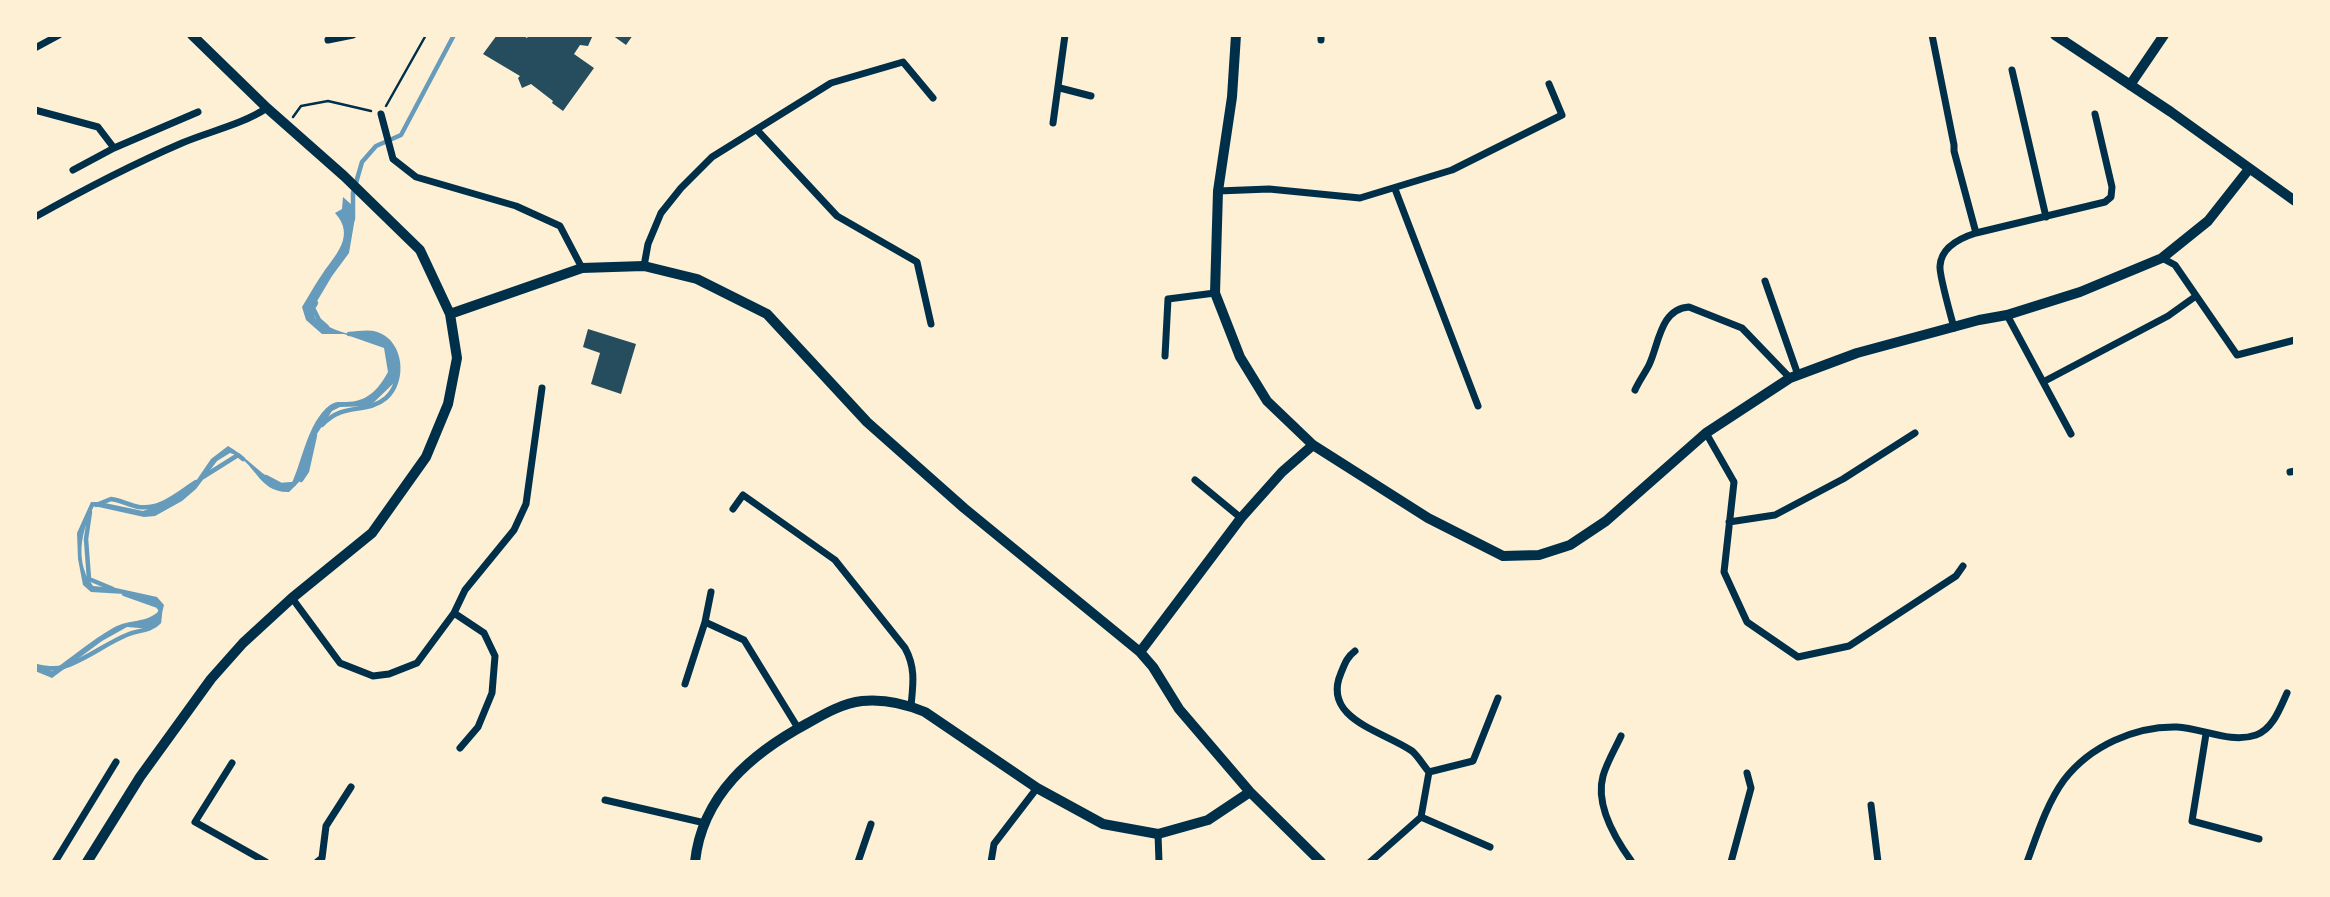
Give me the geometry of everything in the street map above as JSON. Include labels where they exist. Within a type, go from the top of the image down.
[{"type":"street","points":[[35,48],[60,35]]},
{"type":"street","points":[[87,862],[140,777],[186,711],[243,643],[292,598],[372,533],[426,457],[448,404],[457,358],[450,314],[420,250],[192,35]]},
{"type":"street","points":[[328,40],[353,35]]},
{"type":"street","points":[[1054,123],[1065,35]]},
{"type":"street","points":[[1236,35],[1232,97],[1218,191],[1215,293],[1240,357],[1267,401],[1313,445],[1428,518],[1503,556],[1539,555],[1570,545],[1606,521],[1706,433],[1794,377],[1857,353],[1979,320],[2007,316],[2080,292],[2162,258],[2208,221],[2249,169]]},
{"type":"street","points":[[1932,35],[1954,151],[1976,233]]},
{"type":"street","points":[[2054,35],[2295,201]]},
{"type":"street","points":[[2130,85],[2164,35]]},
{"type":"street","points":[[644,266],[648,244],[661,213],[712,157],[831,83],[903,62],[933,98]]},
{"type":"street","points":[[2012,69],[2046,217]]},
{"type":"street","points":[[1218,191],[1269,189],[1360,198],[1395,189],[1452,170],[1562,115],[1549,84]]},
{"type":"street","points":[[1059,88],[1091,96]]},
{"type":"street","points":[[35,217],[125,168],[188,140],[254,116],[267,107]]},
{"type":"street","points":[[35,110],[98,127],[114,148]]},
{"type":"street","points":[[73,170],[114,148],[198,112]]},
{"type":"street","points":[[382,114],[383,129],[393,159],[416,177],[516,206],[560,226],[582,268]]},
{"type":"street","points":[[1954,328],[1940,266],[1947,249],[1961,237],[2105,202],[2110,197],[2112,187],[2095,114]]},
{"type":"street","points":[[757,130],[837,216],[917,262],[931,324]]},
{"type":"street","points":[[1395,189],[1478,406]]},
{"type":"street","points":[[2162,258],[2175,265],[2237,355],[2295,341]]},
{"type":"street","points":[[450,314],[582,268],[644,266],[697,279],[767,314],[877,430],[964,508],[1140,652],[1153,667],[1178,709],[1250,792],[1321,862]]},
{"type":"street","points":[[1765,281],[1794,377]]},
{"type":"street","points":[[1166,356],[1168,299],[1215,293]]},
{"type":"street","points":[[2043,382],[2168,316],[2196,296]]},
{"type":"street","points":[[1635,390],[1649,365],[1661,328],[1680,308],[1689,307],[1742,328],[1794,377]]},
{"type":"street","points":[[2007,316],[2071,434]]},
{"type":"street","points":[[292,598],[340,663],[373,677],[417,663],[454,613],[465,590],[514,530],[526,504],[541,388]]},
{"type":"street","points":[[1706,433],[1734,482],[1724,572],[1747,622],[1798,657],[1849,646],[1956,576],[1964,566]]},
{"type":"street","points":[[1729,522],[1775,515],[1843,479],[1914,433]]},
{"type":"street","points":[[1140,652],[1241,518],[1282,472],[1313,445]]},
{"type":"street","points":[[1195,480],[1241,518]]},
{"type":"street","points":[[733,509],[743,495],[835,560],[905,648],[912,661],[912,706]]},
{"type":"street","points":[[685,684],[705,622],[711,592]]},
{"type":"street","points":[[454,613],[484,633],[495,656],[492,693],[478,727],[460,748]]},
{"type":"street","points":[[705,622],[744,640],[798,728]]},
{"type":"street","points":[[1355,650],[1347,657],[1336,684],[1339,703],[1347,715],[1414,753],[1429,772],[1421,817],[1370,862]]},
{"type":"street","points":[[2026,862],[2046,812],[2065,779],[2091,754],[2115,739],[2148,728],[2179,727],[2206,734],[2256,735],[2273,721],[2287,693]]},
{"type":"street","points":[[1429,772],[1473,761],[1498,698]]},
{"type":"street","points":[[695,862],[705,823],[725,787],[755,755],[830,711],[860,701],[912,706],[925,712],[1037,788],[1103,824],[1158,834],[1208,820],[1250,792]]},
{"type":"street","points":[[2206,734],[2192,821],[2259,839]]},
{"type":"street","points":[[1621,736],[1602,778],[1604,810],[1614,837],[1632,862]]},
{"type":"street","points":[[55,862],[116,762]]},
{"type":"street","points":[[232,763],[195,822],[266,862]]},
{"type":"street","points":[[1731,862],[1751,788],[1747,773]]},
{"type":"street","points":[[317,862],[321,858],[326,826],[351,788]]},
{"type":"street","points":[[991,862],[994,844],[1037,788]]},
{"type":"street","points":[[605,800],[705,823]]},
{"type":"street","points":[[1871,805],[1878,862]]},
{"type":"street","points":[[1421,817],[1490,847]]},
{"type":"street","points":[[858,862],[872,824]]},
{"type":"street","points":[[1158,834],[1159,862]]},
{"type":"path","points":[[286,125],[301,106],[328,101],[382,114],[426,35]]},
{"type":"water","points":[[343,197],[353,206],[355,218],[349,253],[313,308],[315,318],[346,333],[378,334],[386,338],[396,354],[397,380],[370,406],[340,407],[332,411],[313,440],[304,477],[289,492],[270,487],[246,462],[230,453],[217,461],[196,489],[182,501],[155,516],[144,517],[94,506],[87,522],[82,546],[87,578],[93,586],[157,597],[164,605],[161,617],[152,629],[127,627],[102,641],[52,678],[35,671],[35,663],[52,671],[113,628],[148,618],[159,611],[153,604],[124,594],[91,592],[83,585],[77,533],[91,502],[143,511],[164,503],[184,492],[196,481],[211,459],[228,446],[275,481],[291,485],[311,432],[322,413],[334,403],[366,397],[376,389],[388,372],[384,348],[344,334],[322,334],[306,320],[302,307],[338,252],[344,237],[341,221],[335,213],[342,209]]},
{"type":"building","points":[[497,35],[522,35],[527,38],[529,35],[593,35],[588,46],[580,45],[574,54],[594,68],[563,111],[531,84],[522,88],[518,78],[520,76],[483,54]]},
{"type":"building","points":[[612,35],[633,35],[626,45]]},
{"type":"building","points":[[588,329],[636,344],[621,394],[591,384],[600,353],[583,347]]},
{"type":"waterway","points":[[353,219],[353,193],[362,162],[376,146],[401,135],[454,35]]},
{"type":"waterway","points":[[316,303],[313,308],[319,320],[327,327]]},
{"type":"waterway","points":[[322,425],[339,413],[378,403],[386,398],[396,382],[396,353],[385,338],[376,334],[349,334]]},
{"type":"waterway","points":[[301,480],[307,471],[315,435]]},
{"type":"waterway","points":[[203,477],[238,455],[243,459]]},
{"type":"waterway","points":[[266,477],[281,485],[294,484]]},
{"type":"waterway","points":[[96,505],[111,499],[139,507],[155,506],[196,482]]},
{"type":"waterway","points":[[90,512],[86,539],[89,579],[113,589]]},
{"type":"waterway","points":[[124,594],[155,605]]},
{"type":"waterway","points":[[35,666],[56,668],[71,664],[121,638],[152,627],[159,622],[160,612]]}]
